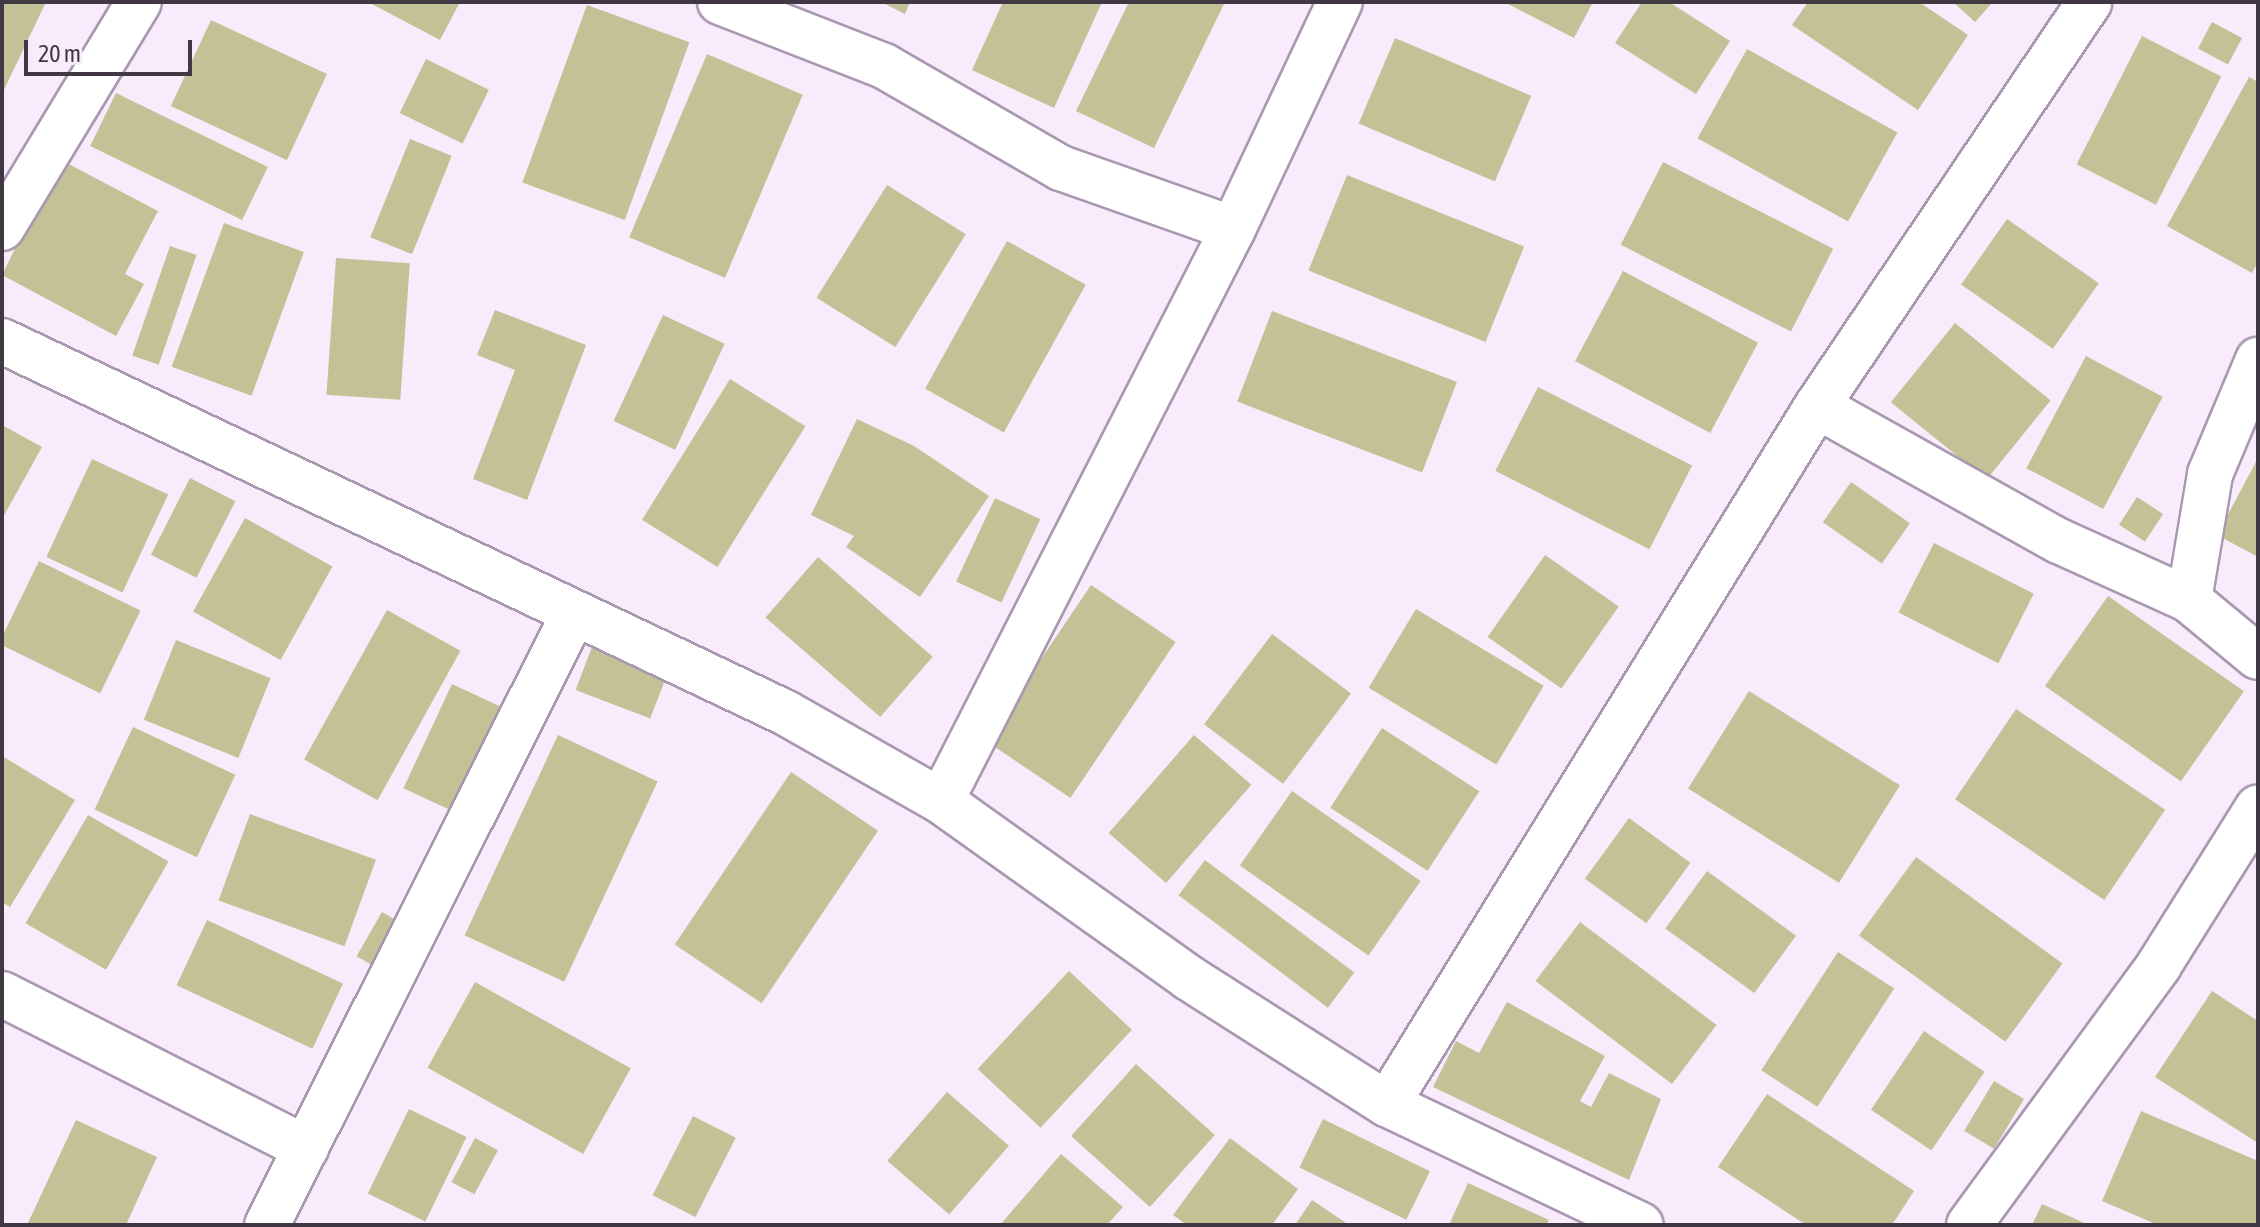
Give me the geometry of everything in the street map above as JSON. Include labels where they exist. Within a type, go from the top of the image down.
[{"type":"street","points":[[2,228],[139,2]]},
{"type":"street","points":[[720,2],[884,66],[1061,168],[1233,229]]},
{"type":"street","points":[[941,801],[1233,229],[1340,2]]},
{"type":"street","points":[[1387,1104],[1817,406],[2089,2]]},
{"type":"street","points":[[2,341],[572,617],[786,713],[941,801],[1189,978],[1387,1104],[1641,1225]]},
{"type":"street","points":[[2189,600],[2210,474],[2258,360]]},
{"type":"street","points":[[1817,406],[2059,541],[2189,600],[2258,657]]},
{"type":"street","points":[[267,1225],[572,617]]},
{"type":"street","points":[[1969,1225],[2159,965],[2258,807]]},
{"type":"street","points":[[2,994],[306,1148]]},
{"type":"building","points":[[2,2],[46,2],[2,94]]},
{"type":"building","points":[[368,2],[460,2],[440,40]]},
{"type":"building","points":[[881,2],[910,2],[905,14]]},
{"type":"building","points":[[1003,2],[1102,2],[1054,108],[972,70]]},
{"type":"building","points":[[1129,2],[1225,2],[1154,148],[1076,111]]},
{"type":"building","points":[[1504,2],[1593,2],[1574,38]]},
{"type":"building","points":[[1642,2],[1669,2],[1730,41],[1696,94],[1615,43]]},
{"type":"building","points":[[1808,2],[1919,2],[1968,35],[1918,110],[1792,25]]},
{"type":"building","points":[[1953,2],[1993,2],[1975,22]]},
{"type":"building","points":[[587,5],[689,42],[625,220],[522,183]]},
{"type":"building","points":[[211,20],[327,74],[287,160],[171,106]]},
{"type":"building","points":[[2212,22],[2242,38],[2228,64],[2198,48]]},
{"type":"building","points":[[2142,36],[2221,76],[2156,205],[2077,164]]},
{"type":"building","points":[[1395,38],[1531,96],[1495,181],[1359,124]]},
{"type":"building","points":[[1747,49],[1897,132],[1848,222],[1698,138]]},
{"type":"building","points":[[707,54],[803,95],[725,278],[629,237]]},
{"type":"building","points":[[426,59],[489,90],[463,144],[400,113]]},
{"type":"building","points":[[2249,77],[2258,82],[2258,262],[2252,273],[2167,226]]},
{"type":"building","points":[[116,93],[268,167],[242,220],[90,146]]},
{"type":"building","points":[[410,139],[452,156],[412,254],[370,237]]},
{"type":"building","points":[[59,159],[158,211],[125,274],[144,284],[116,336],[2,275]]},
{"type":"building","points":[[1663,162],[1833,249],[1791,332],[1621,245]]},
{"type":"building","points":[[1347,175],[1524,247],[1486,342],[1308,270]]},
{"type":"building","points":[[887,185],[966,234],[895,347],[817,298]]},
{"type":"building","points":[[2007,219],[2099,283],[2053,349],[1961,285]]},
{"type":"building","points":[[224,223],[304,252],[252,396],[172,367]]},
{"type":"building","points":[[1007,241],[1086,285],[1004,432],[925,389]]},
{"type":"building","points":[[170,246],[196,255],[159,365],[132,356]]},
{"type":"building","points":[[336,258],[410,263],[400,400],[326,395]]},
{"type":"building","points":[[1623,271],[1758,343],[1710,433],[1575,361]]},
{"type":"building","points":[[495,310],[586,345],[527,500],[473,479],[515,370],[477,355]]},
{"type":"building","points":[[1272,311],[1457,382],[1422,473],[1237,402]]},
{"type":"building","points":[[663,315],[725,344],[675,450],[614,421]]},
{"type":"building","points":[[1955,323],[2051,400],[1986,480],[1891,402]]},
{"type":"building","points":[[2086,356],[2163,397],[2103,509],[2026,468]]},
{"type":"building","points":[[730,379],[805,426],[718,567],[642,520]]},
{"type":"building","points":[[1538,387],[1692,466],[1649,549],[1495,471]]},
{"type":"building","points":[[857,419],[914,446],[989,496],[920,597],[846,547],[854,536],[811,515]]},
{"type":"building","points":[[2,425],[42,447],[2,519]]},
{"type":"building","points":[[2258,458],[2258,557],[2217,535]]},
{"type":"building","points":[[92,459],[168,494],[122,592],[46,557]]},
{"type":"building","points":[[190,478],[235,501],[196,578],[151,555]]},
{"type":"building","points":[[1851,482],[1910,523],[1882,563],[1823,522]]},
{"type":"building","points":[[2137,497],[2163,514],[2145,542],[2119,525]]},
{"type":"building","points":[[995,498],[1040,519],[1001,603],[956,581]]},
{"type":"building","points":[[245,518],[332,566],[281,660],[193,612]]},
{"type":"building","points":[[1934,543],[2034,594],[1998,663],[1899,612]]},
{"type":"building","points":[[1545,555],[1619,607],[1561,689],[1488,637]]},
{"type":"building","points":[[818,557],[933,657],[880,717],[766,617]]},
{"type":"building","points":[[39,561],[141,611],[100,693],[2,645],[2,637]]},
{"type":"building","points":[[1091,585],[1176,642],[1070,798],[986,741]]},
{"type":"building","points":[[2108,596],[2244,691],[2181,781],[2045,686]]},
{"type":"building","points":[[1416,609],[1544,686],[1496,765],[1369,688]]},
{"type":"building","points":[[387,610],[460,651],[378,800],[304,760]]},
{"type":"building","points":[[1272,634],[1351,694],[1283,784],[1204,724]]},
{"type":"building","points":[[176,640],[271,678],[238,758],[144,720]]},
{"type":"building","points":[[592,647],[667,676],[650,719],[576,690]]},
{"type":"building","points":[[452,684],[504,708],[455,812],[403,788]]},
{"type":"building","points":[[1749,691],[1900,785],[1839,883],[1688,789]]},
{"type":"building","points":[[2016,709],[2165,810],[2104,900],[1955,799]]},
{"type":"building","points":[[133,727],[235,775],[197,857],[95,809]]},
{"type":"building","points":[[1382,728],[1479,791],[1428,871],[1330,808]]},
{"type":"building","points":[[558,735],[658,781],[564,982],[465,935]]},
{"type":"building","points":[[1194,735],[1251,785],[1166,883],[1109,833]]},
{"type":"building","points":[[2,756],[75,800],[10,907],[2,902]]},
{"type":"building","points":[[791,772],[878,831],[762,1003],[675,944]]},
{"type":"building","points":[[1292,791],[1421,881],[1368,956],[1240,866]]},
{"type":"building","points":[[250,814],[376,860],[344,946],[219,900]]},
{"type":"building","points":[[88,815],[169,862],[106,970],[26,923]]},
{"type":"building","points":[[1629,818],[1690,863],[1646,923],[1585,879]]},
{"type":"building","points":[[1916,857],[2062,963],[2005,1042],[1859,935]]},
{"type":"building","points":[[1205,860],[1354,973],[1328,1008],[1179,895]]},
{"type":"building","points":[[1707,871],[1796,936],[1754,993],[1665,928]]},
{"type":"building","points":[[382,912],[408,927],[382,971],[356,956]]},
{"type":"building","points":[[207,920],[343,983],[313,1049],[177,985]]},
{"type":"building","points":[[1580,922],[1717,1025],[1672,1084],[1535,981]]},
{"type":"building","points":[[1838,952],[1894,988],[1817,1107],[1761,1070]]},
{"type":"building","points":[[1069,971],[1132,1030],[1041,1128],[978,1069]]},
{"type":"building","points":[[475,982],[631,1068],[583,1154],[427,1068]]},
{"type":"building","points":[[2212,991],[2258,1021],[2258,1143],[2155,1077]]},
{"type":"building","points":[[1507,1002],[1605,1056],[1580,1101],[1591,1107],[1609,1073],[1661,1099],[1629,1180],[1433,1087],[1456,1041],[1479,1053]]},
{"type":"building","points":[[1924,1031],[1985,1072],[1931,1151],[1871,1110]]},
{"type":"building","points":[[1136,1064],[1215,1135],[1150,1207],[1071,1136]]},
{"type":"building","points":[[1994,1081],[2024,1099],[1994,1149],[1964,1131]]},
{"type":"building","points":[[947,1092],[1009,1146],[949,1214],[887,1161]]},
{"type":"building","points":[[1767,1094],[1914,1191],[1892,1225],[1806,1225],[1718,1167]]},
{"type":"building","points":[[409,1109],[467,1137],[425,1222],[368,1193]]},
{"type":"building","points":[[2141,1111],[2258,1161],[2258,1225],[2158,1225],[2102,1201]]},
{"type":"building","points":[[693,1116],[736,1138],[695,1217],[653,1195]]},
{"type":"building","points":[[1323,1119],[1430,1171],[1406,1220],[1299,1168]]},
{"type":"building","points":[[76,1120],[157,1157],[126,1225],[27,1225]]},
{"type":"building","points":[[475,1138],[498,1150],[474,1194],[452,1182]]},
{"type":"building","points":[[1230,1138],[1298,1189],[1272,1225],[1187,1225],[1173,1215]]},
{"type":"building","points":[[1061,1154],[1123,1207],[1107,1225],[1000,1225]]},
{"type":"building","points":[[1468,1183],[1549,1220],[1546,1225],[1449,1225]]},
{"type":"building","points":[[1312,1200],[1349,1225],[1295,1225]]},
{"type":"building","points":[[2042,1204],[2089,1225],[2032,1225]]}]
